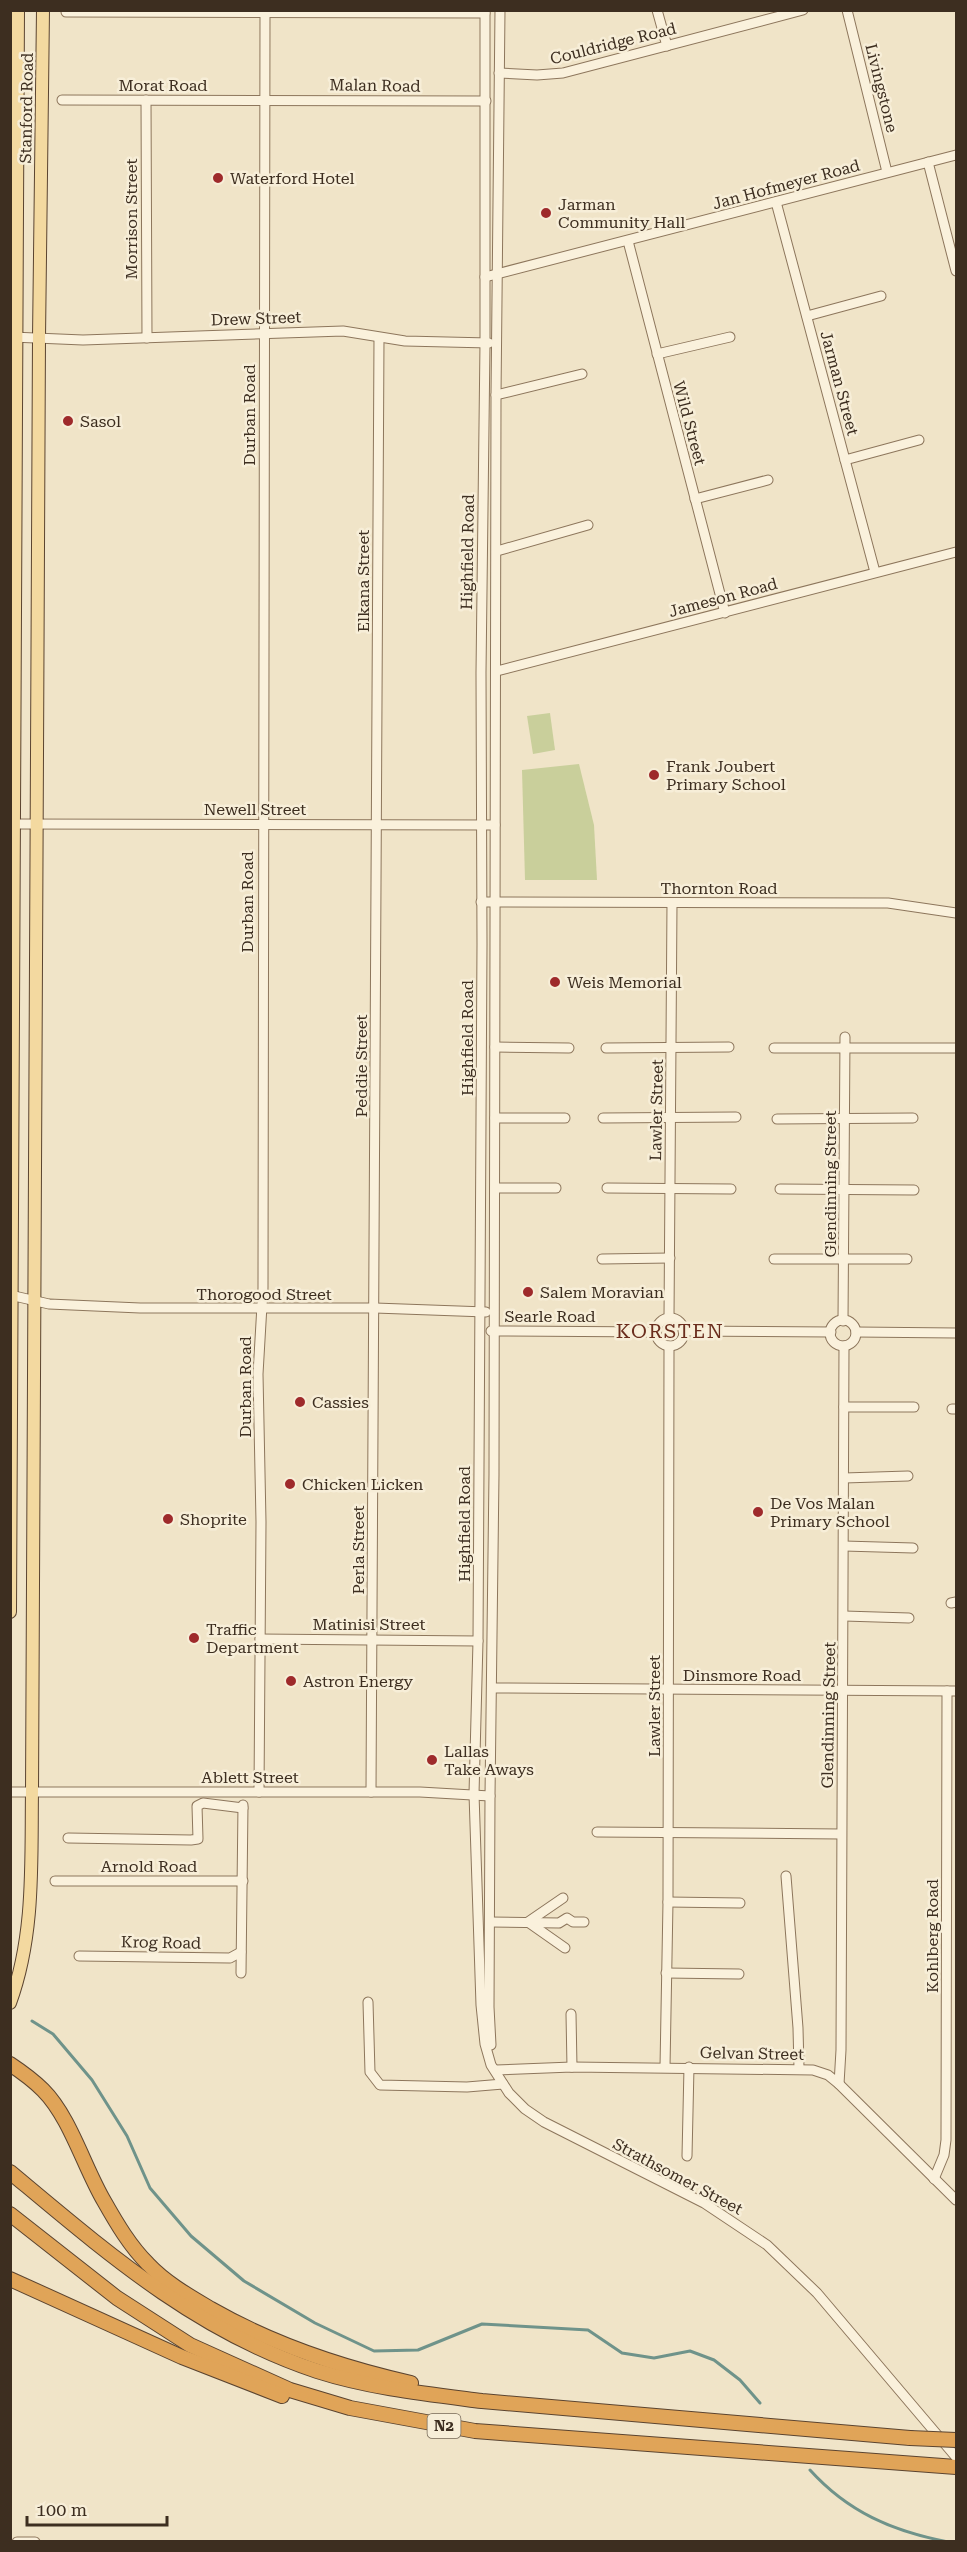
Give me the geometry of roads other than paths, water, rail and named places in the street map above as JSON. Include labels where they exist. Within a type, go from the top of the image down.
[{"type":"highway","points":[[10,2064],[43,2090],[56,2106],[102,2198],[134,2247],[167,2281],[193,2298],[274,2341],[321,2360],[362,2372],[412,2384],[570,2407]]},
{"type":"highway","name":"N2","points":[[10,2172],[137,2277],[225,2332],[337,2377],[412,2392],[482,2401],[910,2438],[957,2440]]},
{"type":"highway","name":"N2","points":[[10,2214],[117,2298],[150,2322],[190,2346],[290,2390],[351,2408],[475,2431],[957,2467]]},
{"type":"highway","points":[[10,2279],[182,2357],[285,2397],[345,2414],[475,2431]]},
{"type":"main road","name":"Stanford Road","points":[[10,1612],[14,824],[13,337],[18,10]]},
{"type":"main road","name":"Stanford Road","points":[[10,2002],[24,1957],[28,1929],[32,1791],[39,339],[43,10]]},
{"type":"street","name":"Highfield Road","points":[[494,2067],[489,2028],[495,1188],[496,395],[500,10]]},
{"type":"street","points":[[657,10],[667,46]]},
{"type":"street","name":"Couldridge Road","points":[[499,73],[537,75],[563,73],[803,10]]},
{"type":"street","name":"Livingstone","points":[[847,10],[887,172]]},
{"type":"street","name":"Durban Road","points":[[259,1792],[260,1440],[258,1374],[262,1309],[265,11]]},
{"type":"street","points":[[66,12],[485,12]]},
{"type":"street","name":"Highfield Road","points":[[485,12],[480,1329],[478,1641],[474,1794],[483,2029],[494,2067]]},
{"type":"street","name":"Morat Road","points":[[62,100],[264,99]]},
{"type":"street","name":"Malan Road","points":[[264,99],[486,101]]},
{"type":"street","name":"Morrison Street","points":[[146,100],[147,338]]},
{"type":"street","name":"Jan Hofmeyer Road","points":[[485,278],[957,154]]},
{"type":"street","points":[[928,162],[957,271]]},
{"type":"street","name":"Jarman Street","points":[[776,202],[874,572]]},
{"type":"street","name":"Wild Street","points":[[628,241],[725,613]]},
{"type":"street","points":[[807,316],[880,296]]},
{"type":"street","name":"Drew Street","points":[[13,337],[82,340],[343,331],[379,338],[498,343]]},
{"type":"street","points":[[657,354],[730,337]]},
{"type":"street","name":"Elkana Street","points":[[377,824],[379,338]]},
{"type":"street","points":[[496,395],[582,374]]},
{"type":"street","points":[[845,460],[919,440]]},
{"type":"street","points":[[695,500],[768,480]]},
{"type":"street","points":[[497,551],[588,525]]},
{"type":"street","name":"Jameson Road","points":[[496,671],[957,552]]},
{"type":"street","name":"Newell Street","points":[[14,824],[495,825]]},
{"type":"street","name":"Peddie Street","points":[[375,1308],[377,824]]},
{"type":"street","name":"Thornton Road","points":[[481,902],[888,903],[957,913]]},
{"type":"street","name":"Lawler Street","points":[[669,1318],[672,903]]},
{"type":"street","name":"Glendinning Street","points":[[843,1321],[845,1037]]},
{"type":"street","points":[[495,1047],[569,1048]]},
{"type":"street","points":[[606,1048],[729,1047]]},
{"type":"street","points":[[774,1048],[957,1048]]},
{"type":"street","points":[[603,1118],[736,1117]]},
{"type":"street","points":[[495,1118],[564,1118]]},
{"type":"street","points":[[777,1119],[913,1118]]},
{"type":"street","points":[[495,1188],[556,1188]]},
{"type":"street","points":[[607,1188],[731,1189]]},
{"type":"street","points":[[780,1189],[914,1190]]},
{"type":"street","points":[[602,1259],[670,1258]]},
{"type":"street","points":[[774,1259],[907,1259]]},
{"type":"street","name":"Thorogood Street","points":[[11,1295],[49,1304],[140,1308],[375,1308],[494,1313]]},
{"type":"street","name":"Perla Street","points":[[371,1792],[375,1308]]},
{"type":"street","points":[[669,1318],[677,1321],[683,1331],[679,1342],[669,1346],[660,1341],[656,1332],[660,1322],[669,1318]]},
{"type":"street","points":[[843,1321],[852,1324],[856,1332],[853,1342],[844,1346],[834,1342],[831,1332],[835,1323],[843,1321]]},
{"type":"street","name":"Searle Road","points":[[480,1329],[656,1332]]},
{"type":"street","points":[[683,1331],[831,1332]]},
{"type":"street","points":[[856,1332],[957,1333]]},
{"type":"street","name":"Lawler Street","points":[[665,2067],[668,1902],[669,1346]]},
{"type":"street","name":"Glendinning Street","points":[[839,2084],[844,1616],[844,1346]]},
{"type":"street","points":[[479,1386],[494,1385]]},
{"type":"street","points":[[844,1407],[914,1407]]},
{"type":"street","points":[[844,1478],[908,1476]]},
{"type":"street","points":[[844,1546],[913,1548]]},
{"type":"street","points":[[844,1616],[909,1618]]},
{"type":"street","name":"Matinisi Street","points":[[260,1639],[478,1641]]},
{"type":"street","name":"Dinsmore Road","points":[[492,1688],[952,1691]]},
{"type":"street","name":"Kohlberg Road","points":[[934,2178],[944,2155],[946,2140],[952,1691]]},
{"type":"street","name":"Ablett Street","points":[[10,1792],[371,1792],[490,1796]]},
{"type":"street","points":[[241,1973],[243,1793]]},
{"type":"street","points":[[68,1838],[198,1839],[197,1806],[203,1803],[243,1809]]},
{"type":"street","points":[[597,1832],[841,1834]]},
{"type":"street","points":[[786,1876],[799,2068]]},
{"type":"street","name":"Arnold Road","points":[[55,1881],[243,1881]]},
{"type":"street","points":[[528,1922],[563,1898]]},
{"type":"street","points":[[668,1902],[740,1903]]},
{"type":"street","points":[[490,1922],[559,1923],[567,1929],[573,1922],[584,1922]]},
{"type":"street","points":[[528,1922],[565,1948]]},
{"type":"street","name":"Krog Road","points":[[79,1956],[230,1958],[242,1952]]},
{"type":"street","points":[[666,1973],[739,1974]]},
{"type":"street","points":[[368,2002],[370,2072],[380,2085],[475,2087],[503,2084]]},
{"type":"street","points":[[571,2014],[572,2067]]},
{"type":"street","name":"Gelvan Street","points":[[494,2067],[799,2068],[824,2073],[839,2084],[957,2200]]},
{"type":"street","name":"Strathsomer Street","points":[[494,2067],[503,2084],[525,2109],[544,2122],[704,2204],[767,2245],[817,2293],[957,2457]]},
{"type":"street","points":[[687,2157],[689,2067]]},
{"type":"street","points":[[17,2541],[35,2541]]},
{"type":"waterway","points":[[32,2021],[53,2034],[92,2080],[127,2136],[150,2188],[191,2236],[244,2281],[315,2323],[374,2351],[418,2350],[482,2324],[588,2330],[622,2353],[654,2358],[690,2351],[714,2360],[740,2380],[760,2403]]},
{"type":"waterway","points":[[810,2470],[840,2497],[872,2518],[908,2532],[948,2542]]},
{"type":"place","name":"Waterford Hotel","points":[[218,178]]},
{"type":"place","name":"Jarman Community Hall","points":[[546,213]]},
{"type":"place","name":"Sasol","points":[[68,421]]},
{"type":"place","name":"Frank Joubert Primary School","points":[[654,775]]},
{"type":"place","name":"Weis Memorial","points":[[555,982]]},
{"type":"place","name":"Salem Moravian","points":[[528,1292]]},
{"type":"place","name":"Cassies","points":[[300,1402]]},
{"type":"place","name":"Chicken Licken","points":[[290,1484]]},
{"type":"place","name":"De Vos Malan Primary School","points":[[758,1512]]},
{"type":"place","name":"Shoprite","points":[[168,1519]]},
{"type":"place","name":"Traffic Department","points":[[194,1638]]},
{"type":"place","name":"Astron Energy","points":[[291,1681]]},
{"type":"place","name":"Lallas Take Aways","points":[[432,1760]]},
{"type":"district","name":"KORSTEN","points":[[670,1331]]}]
